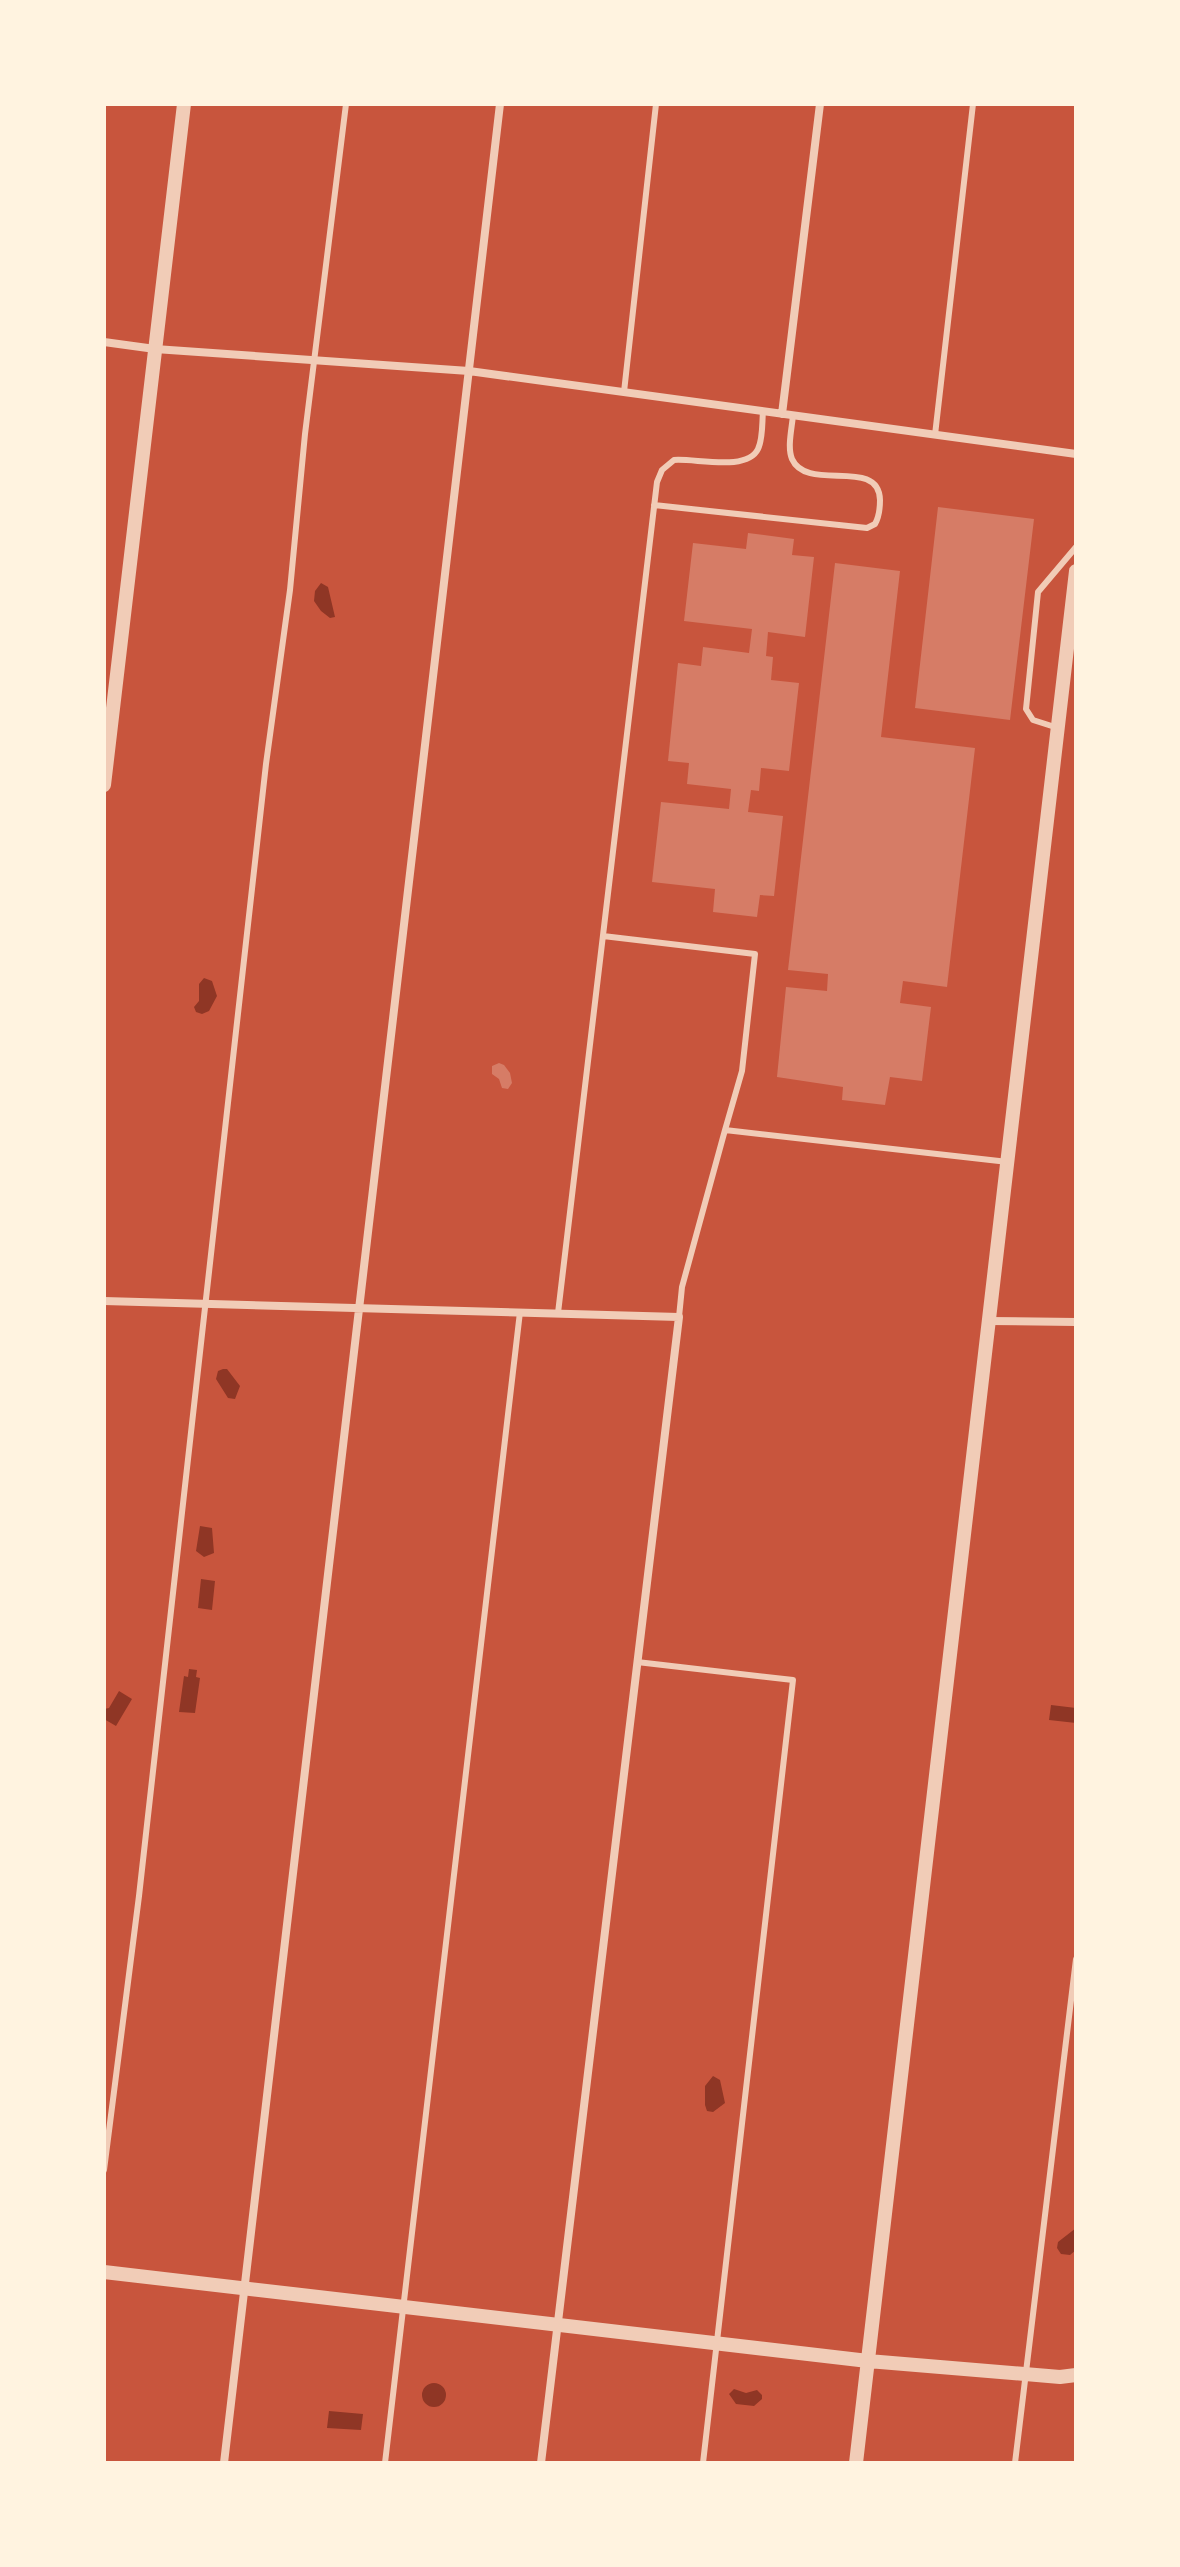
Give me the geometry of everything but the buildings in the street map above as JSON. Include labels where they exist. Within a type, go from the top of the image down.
[{"type":"street","points":[[104,785],[184,104]]},
{"type":"street","points":[[224,2463],[500,104]]},
{"type":"street","points":[[782,414],[820,104]]},
{"type":"street","points":[[104,342],[155,349],[469,371],[1076,454]]},
{"type":"street","points":[[856,2463],[1076,571]]},
{"type":"street","points":[[104,1301],[679,1317],[541,2463]]},
{"type":"street","points":[[989,1321],[1076,1322]]},
{"type":"street","points":[[104,2272],[868,2361],[1026,2375],[1076,2375]]},
{"type":"lane","points":[[104,2170],[141,1880],[266,764],[290,590],[305,434],[346,104]]},
{"type":"lane","points":[[624,392],[656,104]]},
{"type":"lane","points":[[935,435],[973,104]]},
{"type":"lane","points":[[558,1313],[657,482],[668,463],[686,459],[727,463],[750,458],[757,451],[763,411]]},
{"type":"lane","points":[[654,505],[867,528],[875,524],[880,492],[874,483],[862,478],[814,473],[799,468],[792,459],[793,415]]},
{"type":"lane","points":[[1058,728],[1040,725],[1026,709],[1038,592],[1076,547]]},
{"type":"lane","points":[[603,936],[755,954],[742,1071],[682,1287],[679,1317]]},
{"type":"lane","points":[[725,1130],[1008,1162]]},
{"type":"lane","points":[[385,2463],[520,1312]]},
{"type":"lane","points":[[637,1662],[793,1680],[703,2463]]},
{"type":"lane","points":[[1015,2463],[1076,1959]]},
{"type":"shaded area","points":[[321,583],[328,587],[335,617],[330,618],[314,601],[315,591]]},
{"type":"shaded area","points":[[204,978],[212,981],[217,996],[209,1011],[202,1014],[196,1012],[194,1007],[199,1001],[199,984]]},
{"type":"shaded area","points":[[227,1369],[240,1386],[235,1399],[228,1398],[216,1379],[218,1371]]},
{"type":"shaded area","points":[[200,1526],[212,1528],[214,1553],[204,1557],[196,1551]]},
{"type":"shaded area","points":[[201,1579],[215,1581],[212,1610],[198,1608]]},
{"type":"shaded area","points":[[189,1669],[197,1670],[196,1677],[200,1678],[195,1713],[179,1712],[184,1676],[188,1677]]},
{"type":"shaded area","points":[[119,1691],[132,1699],[116,1726],[104,1719],[104,1709],[109,1708]]},
{"type":"shaded area","points":[[1051,1705],[1076,1708],[1076,1723],[1049,1720]]},
{"type":"shaded area","points":[[713,2076],[720,2080],[725,2103],[713,2112],[707,2111],[705,2105],[705,2086]]},
{"type":"shaded area","points":[[1076,2228],[1076,2250],[1070,2255],[1061,2254],[1057,2248],[1058,2242]]},
{"type":"shaded area","points":[[434,2383],[442,2387],[446,2395],[442,2403],[434,2407],[426,2403],[422,2395],[426,2387]]},
{"type":"shaded area","points":[[734,2389],[746,2393],[757,2390],[762,2399],[754,2406],[736,2404],[729,2394]]},
{"type":"shaded area","points":[[329,2411],[363,2414],[361,2430],[327,2428]]}]
